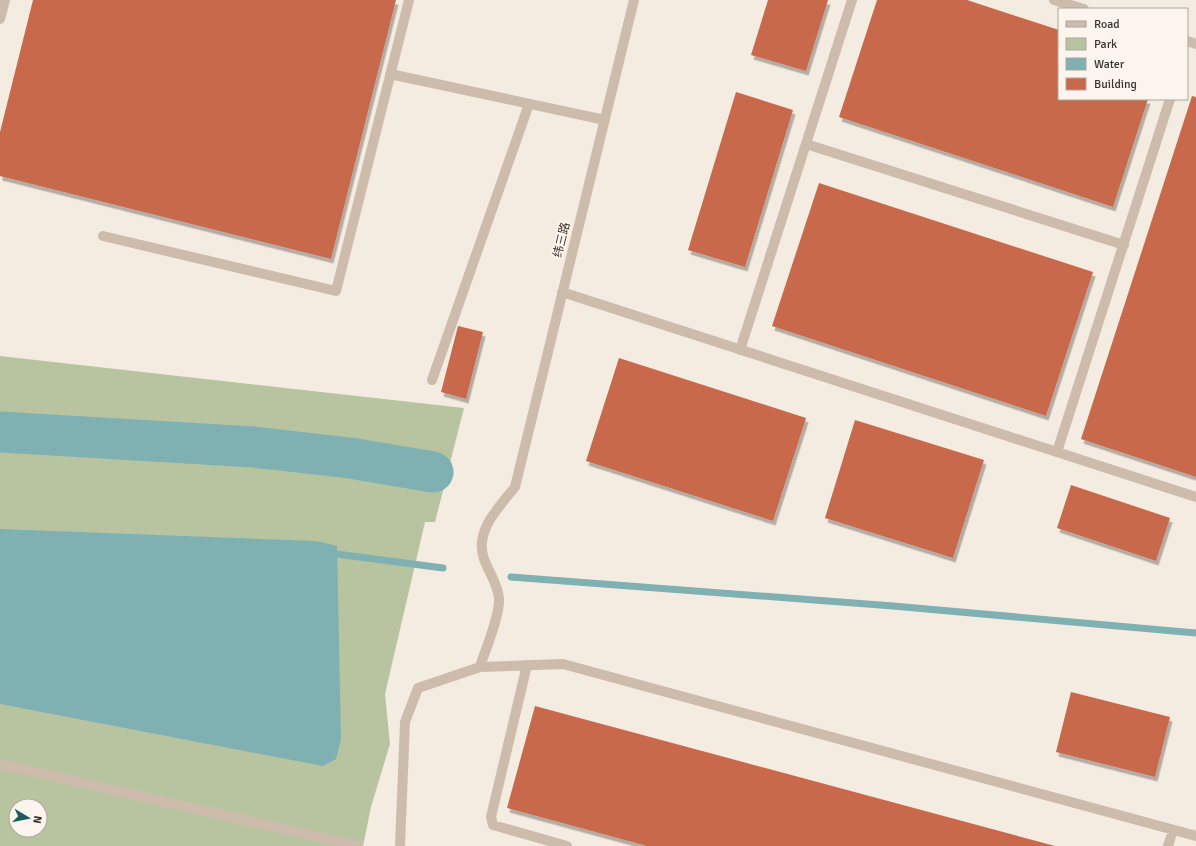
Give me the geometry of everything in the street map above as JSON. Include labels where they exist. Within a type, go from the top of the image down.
[{"type":"street","points":[[0,19],[5,0]]},
{"type":"street","points":[[104,236],[336,291],[409,0]]},
{"type":"street","name":"纬三路","points":[[480,667],[499,601],[498,588],[481,548],[482,536],[488,522],[515,487],[634,0]]},
{"type":"street","points":[[740,350],[852,0]]},
{"type":"street","points":[[1054,0],[1081,8]]},
{"type":"street","points":[[390,74],[605,120]]},
{"type":"street","points":[[1057,452],[1170,100]]},
{"type":"street","points":[[432,380],[529,104]]},
{"type":"street","points":[[806,144],[1124,245]]},
{"type":"street","points":[[562,292],[1196,498]]},
{"type":"street","points":[[400,846],[405,722],[418,688],[480,667],[563,664],[1196,836]]},
{"type":"street","points":[[527,665],[490,817],[493,825],[503,829],[567,846]]},
{"type":"street","points":[[0,764],[358,846]]},
{"type":"street","points":[[1168,846],[1173,830]]},
{"type":"green space","points":[[0,356],[464,408],[435,522],[425,522],[385,694],[390,744],[371,807],[363,846],[0,846]]},
{"type":"water","points":[[0,529],[316,541],[337,546],[341,739],[336,759],[323,766],[0,704]]},
{"type":"building","points":[[33,0],[396,0],[331,259],[0,176],[0,132]]},
{"type":"building","points":[[768,0],[828,0],[806,71],[751,55]]},
{"type":"building","points":[[877,0],[967,0],[1058,30],[1058,100],[1148,100],[1113,207],[839,117]]},
{"type":"building","points":[[736,92],[793,110],[745,267],[688,250]]},
{"type":"building","points":[[1192,96],[1196,97],[1196,477],[1081,439]]},
{"type":"building","points":[[819,183],[1093,272],[1046,416],[772,326]]},
{"type":"building","points":[[458,326],[483,332],[466,399],[441,392]]},
{"type":"building","points":[[619,358],[806,418],[773,521],[586,461]]},
{"type":"building","points":[[855,420],[984,460],[953,558],[825,518]]},
{"type":"building","points":[[1071,485],[1170,518],[1156,561],[1057,528]]},
{"type":"building","points":[[1071,692],[1170,717],[1155,777],[1056,752]]},
{"type":"building","points":[[535,706],[1055,846],[647,846],[507,808]]},
{"type":"waterway","points":[[0,432],[254,447],[350,458],[433,472]]},
{"type":"waterway","points":[[329,553],[443,568]]},
{"type":"waterway","points":[[511,577],[893,606],[1196,633]]}]
